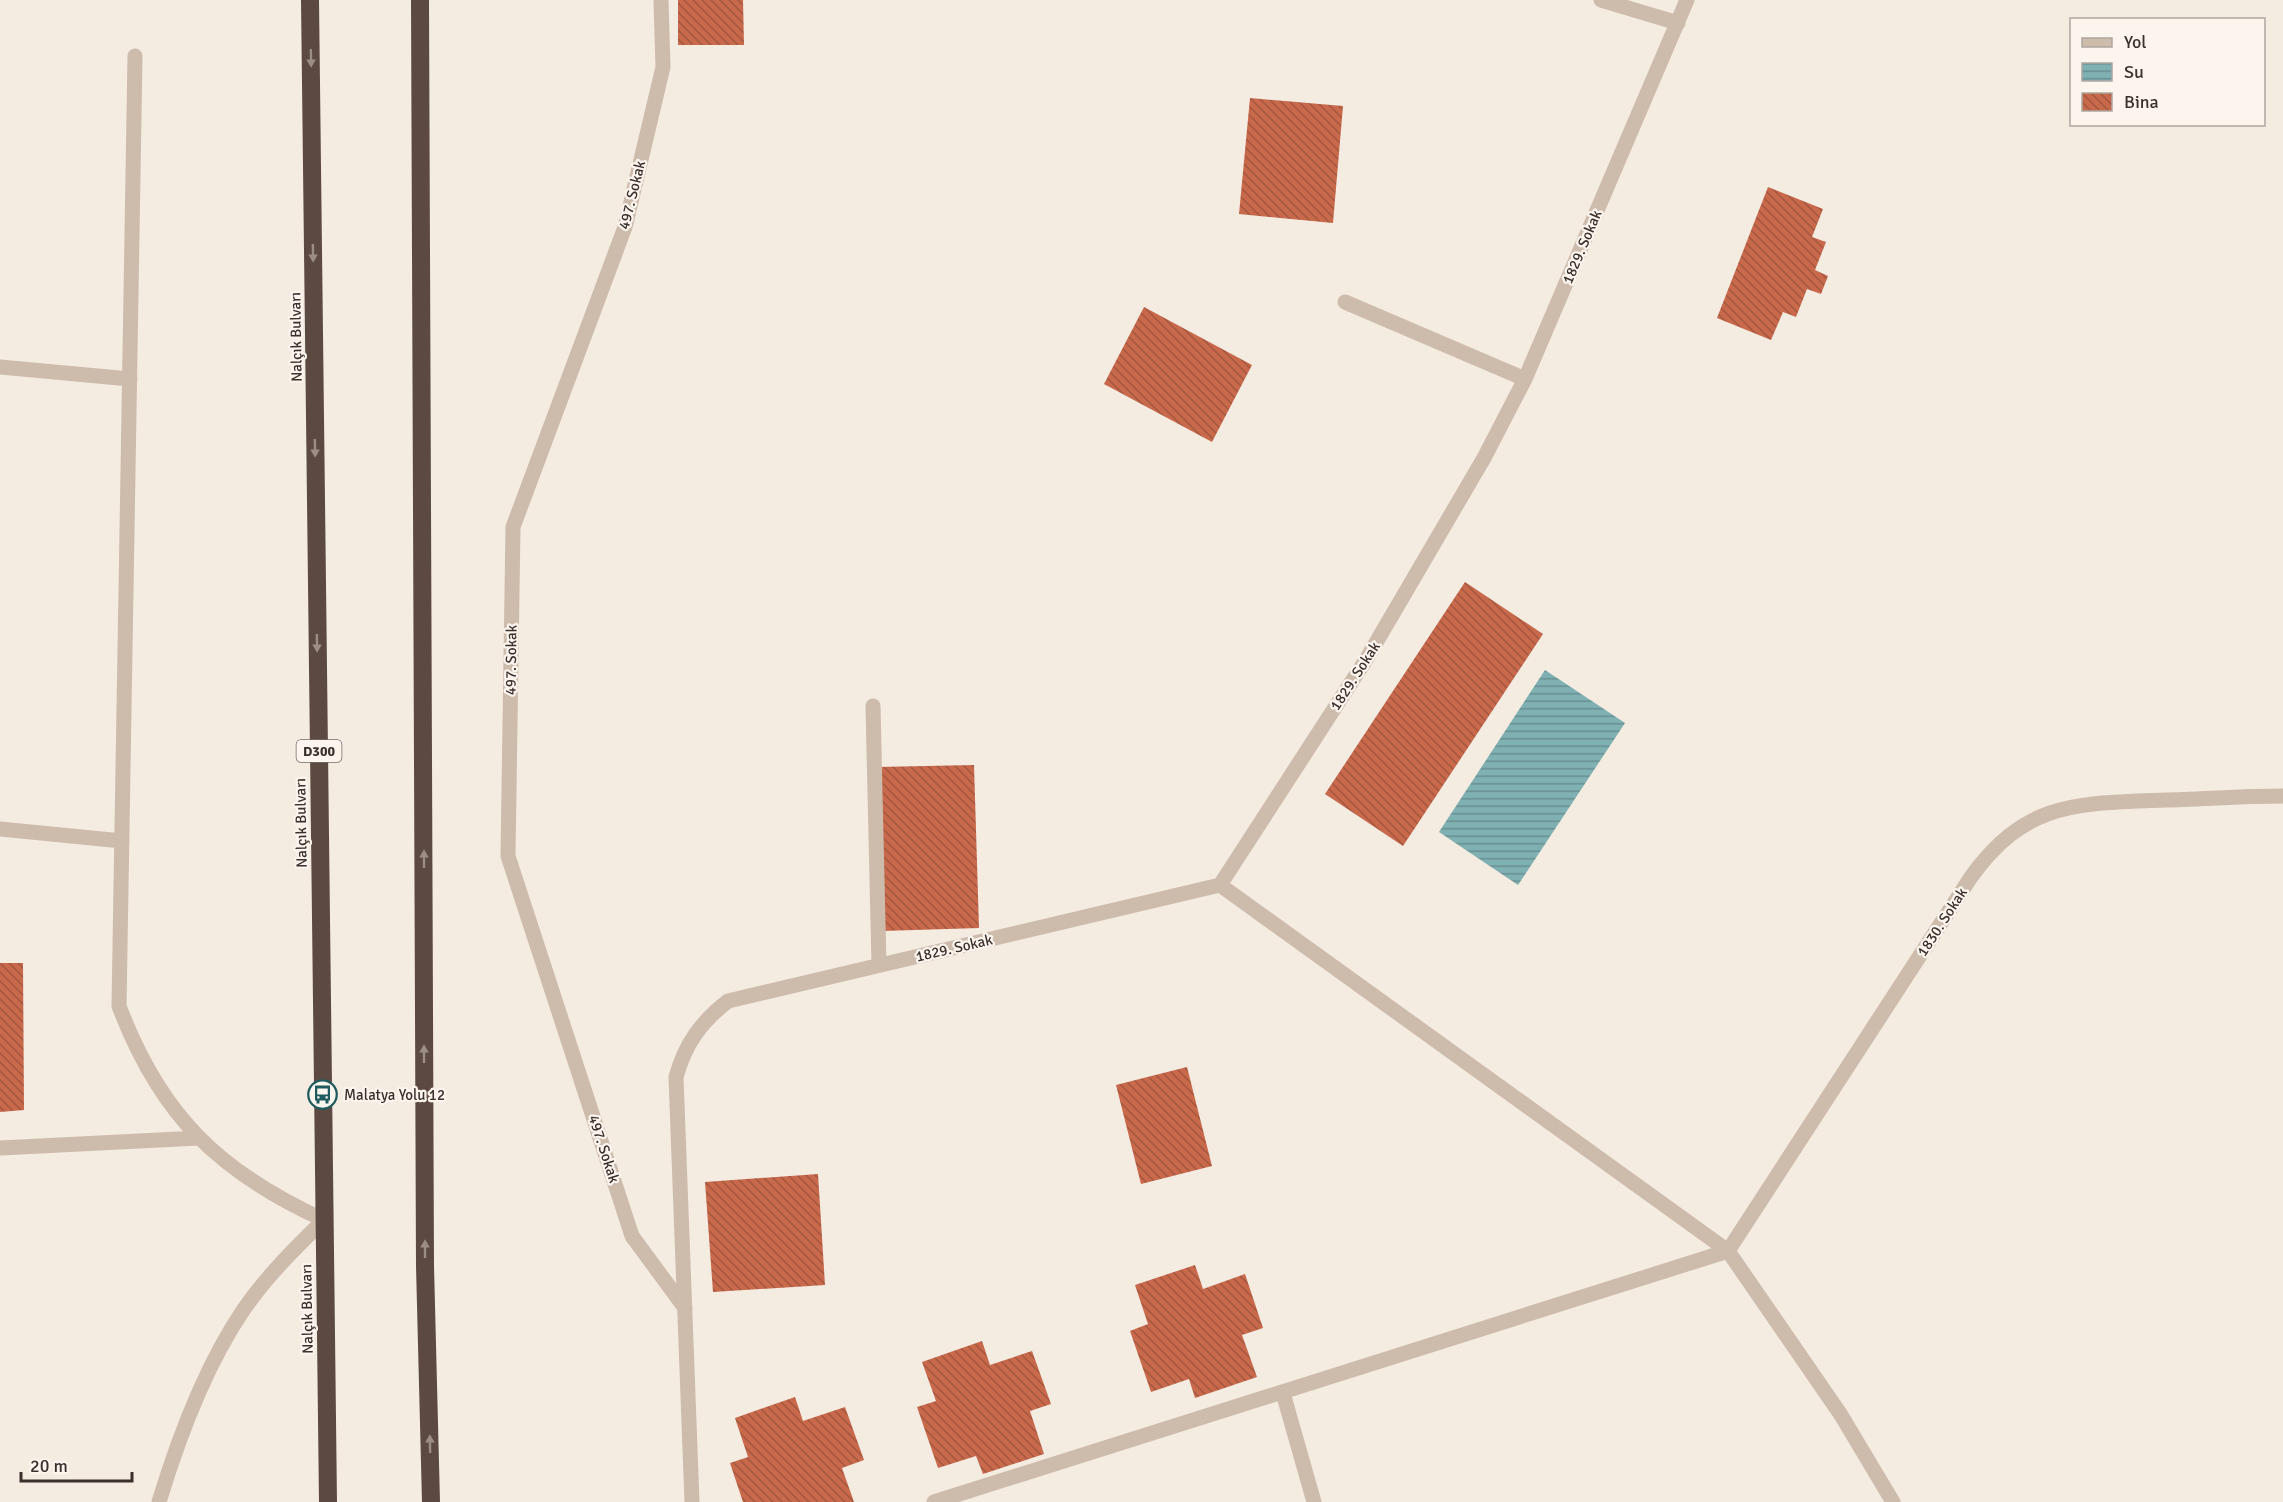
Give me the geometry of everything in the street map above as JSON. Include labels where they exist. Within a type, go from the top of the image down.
[{"type":"highway","name":"Nalçık Bulvarı","points":[[310,0],[328,1502]]},
{"type":"highway","points":[[420,0],[425,1254],[431,1502]]},
{"type":"street","name":"497. Sokak","points":[[661,0],[663,67],[625,227],[513,527],[508,856],[632,1236],[685,1308]]},
{"type":"street","points":[[1601,0],[1678,23]]},
{"type":"street","name":"1829. Sokak","points":[[685,1308],[676,1077],[680,1060],[698,1029],[728,1001],[1220,885],[1367,658],[1432,549],[1525,379],[1687,0]]},
{"type":"street","points":[[135,56],[119,1006],[146,1068],[163,1096],[214,1154],[248,1180],[285,1202],[324,1220],[268,1277],[223,1343],[206,1377],[159,1502]]},
{"type":"street","points":[[1345,302],[1525,379]]},
{"type":"street","points":[[0,366],[130,379]]},
{"type":"street","points":[[873,706],[879,965]]},
{"type":"street","name":"1830. Sokak","points":[[1728,1251],[1971,877],[2002,840],[2042,815],[2084,804],[2283,796]]},
{"type":"street","points":[[0,829],[122,841]]},
{"type":"street","points":[[1220,885],[1728,1251],[1841,1415],[1893,1502]]},
{"type":"street","points":[[0,1149],[199,1138]]},
{"type":"street","points":[[934,1502],[1728,1251]]},
{"type":"street","points":[[685,1308],[692,1502]]},
{"type":"street","points":[[1283,1393],[1314,1502]]},
{"type":"water","points":[[1545,670],[1625,723],[1518,885],[1439,832]]},
{"type":"building","points":[[678,0],[743,0],[744,45],[678,45]]},
{"type":"building","points":[[1250,98],[1343,106],[1333,223],[1239,214]]},
{"type":"building","points":[[1768,187],[1823,209],[1812,237],[1826,242],[1815,270],[1828,276],[1821,294],[1807,289],[1796,317],[1783,312],[1771,340],[1717,318]]},
{"type":"building","points":[[1144,307],[1252,365],[1212,442],[1104,384]]},
{"type":"building","points":[[1465,582],[1543,634],[1403,846],[1325,794]]},
{"type":"building","points":[[974,765],[979,928],[882,931],[877,767]]},
{"type":"building","points":[[0,963],[23,963],[24,1110],[0,1112]]},
{"type":"building","points":[[1187,1067],[1212,1166],[1141,1184],[1116,1085]]},
{"type":"building","points":[[818,1174],[825,1285],[713,1292],[705,1182]]},
{"type":"building","points":[[1195,1265],[1203,1289],[1245,1274],[1263,1328],[1242,1335],[1257,1377],[1195,1398],[1189,1379],[1151,1392],[1130,1331],[1148,1324],[1135,1285]]},
{"type":"building","points":[[982,1341],[990,1365],[1032,1351],[1051,1404],[1030,1411],[1044,1454],[983,1474],[976,1456],[938,1468],[917,1407],[936,1401],[922,1362]]},
{"type":"building","points":[[795,1397],[803,1421],[845,1407],[864,1460],[842,1468],[854,1502],[743,1502],[730,1463],[748,1457],[735,1418]]},
{"type":"place","name":"Malatya Yolu 12","points":[[323,1095]]}]
